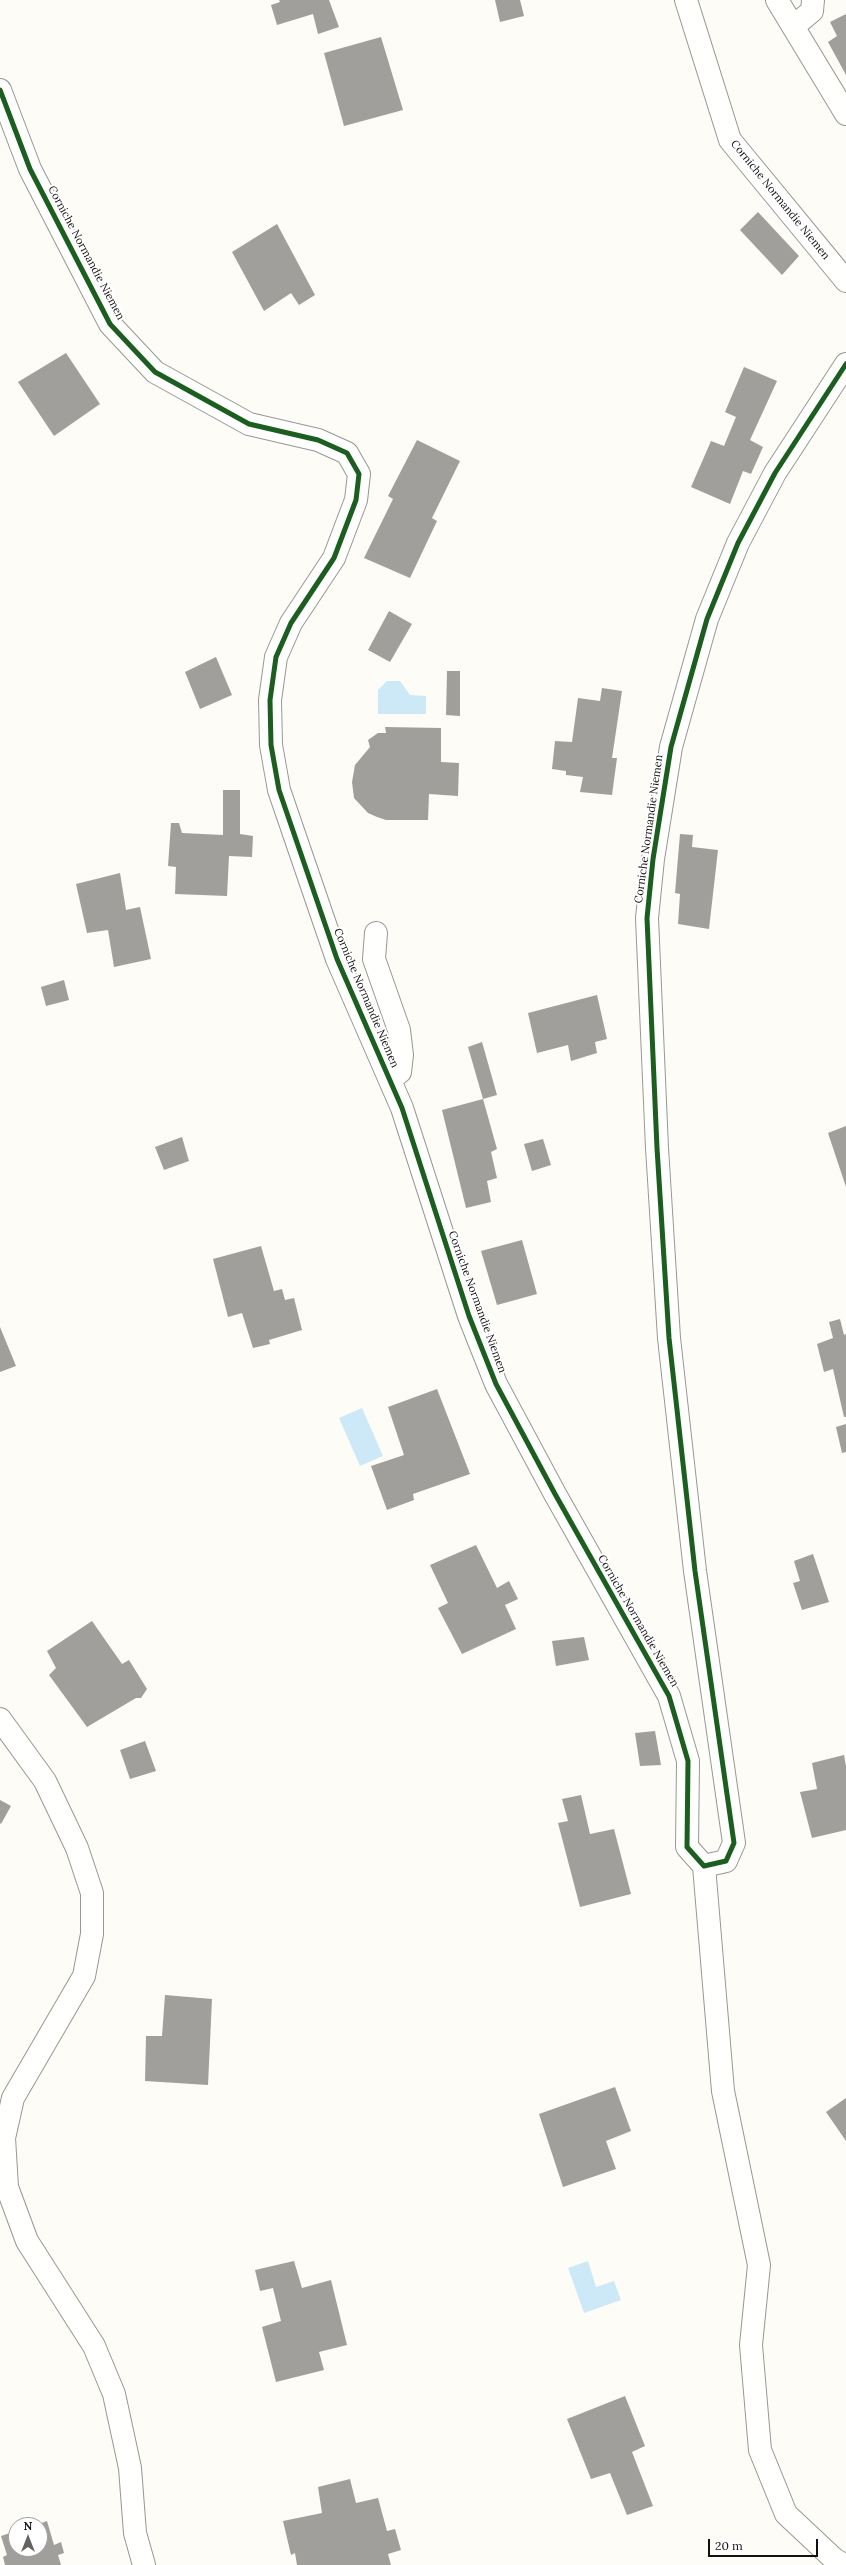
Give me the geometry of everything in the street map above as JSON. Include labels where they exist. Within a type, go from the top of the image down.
[{"type":"street","name":"Corniche Normandie Niemen","points":[[686,0],[730,140],[846,281]]},
{"type":"street","points":[[776,0],[794,26],[846,114]]},
{"type":"street","points":[[794,26],[812,11],[813,0]]},
{"type":"street","name":"Corniche Normandie Niemen","points":[[0,90],[30,169],[110,324],[120,335],[155,372],[249,424],[318,440],[347,453],[358,474],[356,500],[334,558],[291,623],[276,657],[270,700],[271,745],[279,790],[337,959],[402,1108],[469,1316],[496,1384],[555,1494],[669,1696],[688,1762],[687,1847],[704,1866],[726,1861],[734,1843],[695,1571],[669,1338],[657,1148],[647,918],[653,859],[671,747],[707,619],[738,543],[775,473],[846,364]]},
{"type":"street","points":[[376,934],[374,959],[399,1030],[400,1072],[390,1080]]},
{"type":"street","points":[[0,1719],[45,1781],[74,1842],[92,1893],[92,1934],[84,1976],[13,2098],[4,2138],[6,2187],[27,2241],[94,2346],[114,2394],[130,2468],[135,2532],[144,2565]]},
{"type":"street","points":[[704,1866],[723,2091],[759,2265],[751,2345],[760,2450],[786,2514],[834,2559],[844,2565]]},
{"type":"water","points":[[387,681],[400,681],[410,695],[426,696],[426,714],[378,714],[378,690]]},
{"type":"water","points":[[362,1408],[383,1456],[360,1466],[339,1418]]},
{"type":"water","points":[[588,2261],[596,2287],[614,2281],[621,2300],[584,2313],[568,2268]]},
{"type":"building","points":[[279,0],[329,0],[339,27],[318,34],[313,14],[277,25],[271,5],[280,2]]},
{"type":"building","points":[[495,0],[520,0],[524,16],[500,22]]},
{"type":"building","points":[[846,14],[846,75],[828,42],[837,36],[830,22]]},
{"type":"building","points":[[381,37],[403,110],[344,126],[324,53]]},
{"type":"building","points":[[758,212],[799,256],[782,275],[740,230]]},
{"type":"building","points":[[277,224],[315,295],[299,305],[291,293],[264,311],[232,252]]},
{"type":"building","points":[[66,353],[100,404],[54,436],[18,382]]},
{"type":"building","points":[[744,367],[777,381],[750,440],[763,447],[751,474],[743,471],[730,504],[691,487],[711,441],[724,446],[736,417],[725,412]]},
{"type":"building","points":[[417,440],[460,461],[432,518],[437,521],[410,578],[364,558],[393,499],[388,496]]},
{"type":"building","points":[[389,611],[412,624],[390,662],[368,650]]},
{"type":"building","points":[[216,657],[232,695],[200,709],[185,672]]},
{"type":"building","points":[[447,671],[460,671],[460,716],[446,715]]},
{"type":"building","points":[[602,688],[622,691],[612,758],[617,758],[612,795],[580,792],[583,777],[566,775],[566,771],[552,769],[555,741],[572,742],[578,698],[600,701]]},
{"type":"building","points":[[385,727],[441,728],[441,762],[459,763],[458,796],[429,794],[428,820],[386,820],[368,813],[354,798],[352,782],[355,765],[370,747],[368,740],[378,733],[386,733]]},
{"type":"building","points":[[223,790],[240,790],[240,834],[253,836],[252,857],[229,856],[227,896],[175,894],[176,867],[168,866],[171,823],[179,823],[182,833],[223,835]]},
{"type":"building","points":[[680,834],[693,835],[692,847],[718,850],[709,929],[678,924],[680,894],[675,893]]},
{"type":"building","points":[[120,873],[126,910],[140,907],[151,959],[114,967],[108,930],[87,933],[76,884]]},
{"type":"building","points":[[64,980],[69,1000],[46,1006],[41,987]]},
{"type":"building","points":[[597,995],[607,1039],[595,1042],[597,1053],[571,1061],[568,1045],[537,1053],[528,1013]]},
{"type":"building","points":[[482,1042],[497,1095],[483,1099],[468,1047]]},
{"type":"building","points":[[483,1099],[497,1149],[491,1152],[497,1178],[487,1181],[491,1202],[466,1208],[442,1110]]},
{"type":"building","points":[[846,1126],[846,1187],[828,1133]]},
{"type":"building","points":[[182,1137],[189,1161],[164,1170],[155,1147]]},
{"type":"building","points":[[543,1139],[551,1165],[532,1171],[524,1144]]},
{"type":"building","points":[[522,1240],[537,1294],[497,1305],[481,1251]]},
{"type":"building","points":[[261,1246],[274,1291],[282,1289],[285,1300],[294,1298],[302,1330],[269,1340],[270,1344],[253,1348],[242,1313],[228,1317],[213,1259]]},
{"type":"building","points":[[840,1319],[844,1335],[846,1334],[846,1417],[844,1417],[833,1369],[824,1372],[817,1344],[833,1338],[829,1322]]},
{"type":"building","points":[[0,1327],[16,1366],[0,1372]]},
{"type":"building","points":[[437,1389],[470,1474],[413,1494],[414,1500],[387,1510],[371,1466],[404,1455],[388,1407]]},
{"type":"building","points":[[846,1424],[846,1452],[842,1453],[836,1427]]},
{"type":"building","points":[[476,1545],[497,1588],[509,1581],[518,1599],[505,1605],[516,1629],[462,1654],[438,1608],[448,1603],[430,1565]]},
{"type":"building","points":[[813,1554],[829,1602],[802,1610],[793,1583],[800,1581],[794,1561]]},
{"type":"building","points":[[92,1621],[122,1664],[129,1660],[147,1689],[141,1698],[136,1698],[87,1727],[49,1675],[56,1668],[47,1651]]},
{"type":"building","points":[[584,1637],[589,1660],[556,1666],[552,1641]]},
{"type":"building","points":[[655,1731],[661,1765],[640,1766],[635,1733]]},
{"type":"building","points":[[145,1741],[156,1771],[130,1779],[120,1750]]},
{"type":"building","points":[[844,1755],[846,1766],[846,1830],[812,1838],[800,1792],[817,1789],[812,1763]]},
{"type":"building","points":[[581,1795],[590,1834],[614,1829],[631,1894],[580,1907],[558,1823],[568,1821],[562,1799]]},
{"type":"building","points":[[0,1800],[11,1806],[1,1824],[0,1823]]},
{"type":"building","points":[[165,1995],[212,1999],[208,2085],[145,2081],[146,2036],[162,2036]]},
{"type":"building","points":[[615,2087],[631,2131],[606,2141],[616,2169],[563,2187],[539,2114]]},
{"type":"building","points":[[846,2098],[846,2141],[826,2112]]},
{"type":"building","points":[[294,2261],[302,2288],[331,2280],[347,2345],[319,2352],[324,2370],[276,2382],[262,2327],[281,2321],[273,2288],[260,2291],[255,2270]]},
{"type":"building","points":[[625,2396],[645,2446],[632,2452],[653,2506],[627,2515],[610,2473],[591,2479],[567,2419]]},
{"type":"building","points":[[350,2479],[356,2503],[378,2498],[387,2531],[395,2529],[401,2550],[388,2554],[391,2565],[297,2565],[295,2553],[291,2555],[283,2521],[322,2513],[318,2487]]},
{"type":"building","points":[[48,2524],[54,2545],[61,2542],[64,2553],[58,2555],[61,2565],[5,2565],[3,2557],[7,2555],[1,2536],[8,2534],[8,2557],[48,2557]]},
{"type":"cycle path","points":[[0,90],[30,169],[110,324],[155,372],[249,424],[318,440],[347,453],[359,474],[356,500],[334,558],[291,623],[276,657],[270,700],[271,745],[279,790],[337,959],[402,1108],[469,1316],[496,1384],[555,1494],[669,1696],[688,1761],[687,1847],[704,1866],[726,1861],[734,1843],[695,1571],[669,1338],[657,1148],[647,918],[653,859],[671,747],[707,619],[738,543],[775,473],[846,364]]}]
